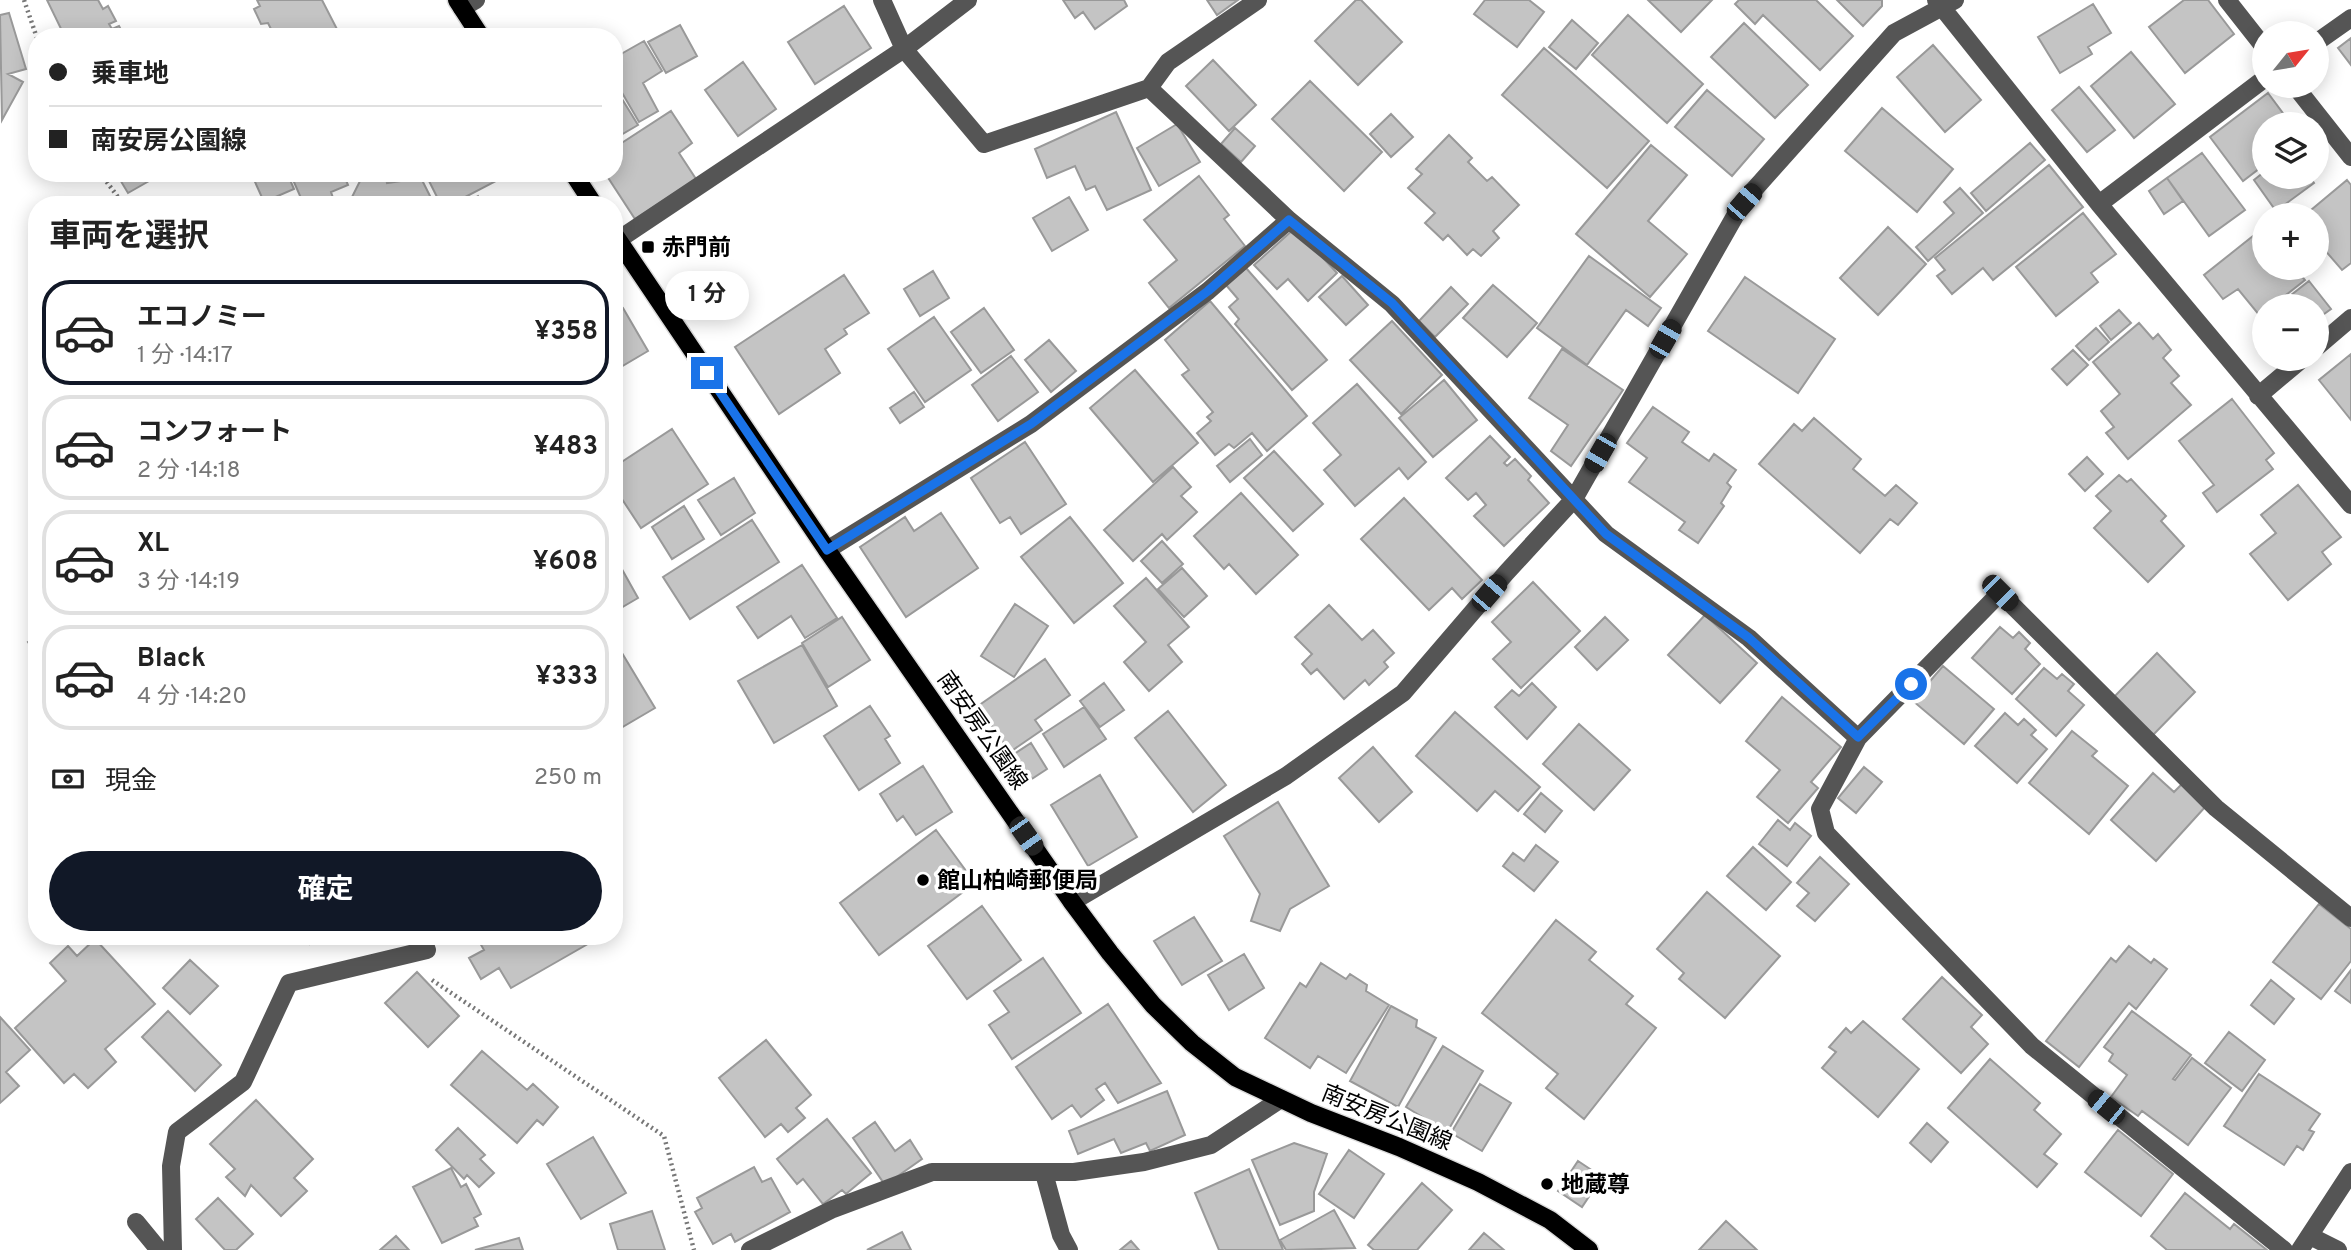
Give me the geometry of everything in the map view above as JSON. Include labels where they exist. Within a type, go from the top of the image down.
[{"type":"main road","points":[[465,3],[477,28]]},
{"type":"main road","name":"南安房公園線","points":[[623,247],[827,550],[1072,902],[1153,1005],[1235,1077],[1478,1182],[1550,1220],[1589,1250]]},
{"type":"street","points":[[882,0],[904,49],[984,144],[1149,88],[1168,62],[1258,0]]},
{"type":"street","points":[[623,232],[904,49],[968,0]]},
{"type":"street","points":[[2227,0],[2252,32]]},
{"type":"street","points":[[1072,902],[1286,776],[1403,692],[1574,499],[1744,202],[1894,33],[1944,3],[2099,204],[2351,505]]},
{"type":"street","points":[[2329,34],[2351,18]]},
{"type":"street","points":[[1149,88],[1289,220],[1392,303],[1606,534],[1749,638],[1858,737]]},
{"type":"street","points":[[2099,204],[2252,88]]},
{"type":"street","points":[[2304,98],[2351,157]]},
{"type":"street","points":[[827,550],[1031,424],[1208,291],[1289,220]]},
{"type":"street","points":[[2329,337],[2351,318]]},
{"type":"street","points":[[2258,396],[2288,371]]},
{"type":"street","points":[[2284,1250],[2032,1046],[1826,832],[1820,809],[1858,737],[2000,593],[2216,808],[2351,918]]},
{"type":"street","points":[[173,1250],[171,1166],[177,1132],[243,1082],[289,984],[427,950]]},
{"type":"street","points":[[750,1250],[833,1209],[932,1172],[1074,1172],[1144,1163],[1211,1145],[1281,1099]]},
{"type":"street","points":[[2338,1250],[2305,1243],[2351,1172]]},
{"type":"street","points":[[1044,1173],[1061,1235],[1069,1250]]},
{"type":"street","points":[[136,1222],[159,1250]]},
{"type":"path","points":[[24,0],[34,28]]},
{"type":"path","points":[[427,950],[428,978],[664,1136],[694,1250]]},
{"type":"building","points":[[47,0],[98,0],[103,9],[108,6],[116,21],[109,24],[111,28],[61,28]]},
{"type":"building","points":[[257,0],[322,0],[336,28],[270,28],[268,23],[261,24],[254,9],[260,6]]},
{"type":"building","points":[[1063,0],[1124,0],[1127,6],[1095,29],[1083,12],[1075,18]]},
{"type":"building","points":[[1207,0],[1238,0],[1217,15]]},
{"type":"building","points":[[1356,0],[1361,0],[1402,42],[1358,85],[1315,41]]},
{"type":"building","points":[[1485,0],[1529,0],[1544,12],[1517,47],[1474,14]]},
{"type":"building","points":[[1648,0],[1712,0],[1681,32]]},
{"type":"building","points":[[1739,0],[1816,0],[1853,36],[1820,70],[1763,15],[1755,24],[1735,4]]},
{"type":"building","points":[[1837,0],[1882,0],[1882,6],[1863,26]]},
{"type":"building","points":[[2184,0],[2208,0],[2234,34],[2185,73],[2149,27]]},
{"type":"building","points":[[2093,4],[2111,33],[2088,47],[2092,54],[2060,73],[2038,37]]},
{"type":"building","points":[[844,6],[871,48],[815,84],[788,42]]},
{"type":"building","points":[[9,13],[26,69],[8,74],[23,82],[2,120],[0,15]]},
{"type":"building","points":[[1628,15],[1703,84],[1667,123],[1592,55]]},
{"type":"building","points":[[1572,20],[1598,43],[1576,69],[1549,47]]},
{"type":"building","points":[[1744,23],[1808,85],[1775,118],[1711,57]]},
{"type":"building","points":[[680,25],[697,56],[666,73],[648,42]]},
{"type":"building","points":[[2351,38],[2351,65],[2338,48]]},
{"type":"building","points":[[644,41],[662,71],[643,83],[658,111],[639,122],[623,94],[623,53]]},
{"type":"building","points":[[1933,45],[1981,100],[1945,132],[1897,77]]},
{"type":"building","points":[[1544,48],[1649,141],[1607,188],[1502,95]]},
{"type":"building","points":[[2131,52],[2175,104],[2134,138],[2091,86]]},
{"type":"building","points":[[1213,60],[1256,105],[1229,131],[1186,86]]},
{"type":"building","points":[[743,62],[776,109],[738,136],[705,90]]},
{"type":"building","points":[[1310,81],[1382,152],[1344,191],[1272,119]]},
{"type":"building","points":[[2079,87],[2115,130],[2087,152],[2052,110]]},
{"type":"building","points":[[1707,90],[1764,139],[1732,176],[1675,127]]},
{"type":"building","points":[[2261,98],[2272,98],[2282,112],[2252,112],[2252,174],[2243,181],[2210,137]]},
{"type":"building","points":[[623,101],[638,125],[623,134]]},
{"type":"building","points":[[1882,108],[1953,169],[1917,212],[1845,151]]},
{"type":"building","points":[[671,111],[692,143],[679,153],[696,179],[635,219],[623,201],[623,196],[620,196],[611,182],[623,182],[623,142]]},
{"type":"building","points":[[1116,112],[1151,190],[1107,210],[1095,186],[1086,190],[1075,166],[1047,178],[1035,149]]},
{"type":"building","points":[[1391,114],[1413,137],[1391,157],[1370,134]]},
{"type":"building","points":[[1177,124],[1200,162],[1159,186],[1137,148]]},
{"type":"building","points":[[1235,128],[1255,146],[1241,162],[1221,144]]},
{"type":"building","points":[[1449,135],[1472,158],[1468,162],[1487,181],[1492,177],[1519,205],[1493,231],[1499,238],[1481,256],[1473,249],[1467,255],[1448,235],[1443,240],[1425,223],[1435,213],[1408,188],[1422,174],[1416,169]]},
{"type":"building","points":[[2030,143],[2045,160],[1986,211],[1971,193]]},
{"type":"building","points":[[1651,145],[1687,175],[1648,221],[1687,254],[1650,297],[1576,234]]},
{"type":"building","points":[[2202,153],[2245,210],[2209,236],[2167,178]]},
{"type":"building","points":[[2049,165],[2083,207],[1993,280],[1983,268],[1952,294],[1937,276],[1945,270],[1935,258]]},
{"type":"building","points":[[1199,176],[1229,215],[1224,219],[1245,246],[1169,308],[1149,283],[1177,260],[1144,220]]},
{"type":"building","points":[[2167,178],[2183,201],[2164,214],[2149,191]]},
{"type":"building","points":[[2347,180],[2351,185],[2351,263],[2342,270],[2329,255],[2329,203],[2319,203]]},
{"type":"building","points":[[121,182],[147,182],[128,193]]},
{"type":"building","points":[[255,182],[291,182],[294,189],[278,196],[261,196]]},
{"type":"building","points":[[294,182],[347,182],[348,185],[331,192],[332,196],[300,196]]},
{"type":"building","points":[[360,182],[423,182],[430,196],[352,196]]},
{"type":"building","points":[[430,182],[494,182],[467,196],[436,196]]},
{"type":"building","points":[[1960,188],[1983,213],[1928,261],[1916,247],[1954,213],[1944,202]]},
{"type":"building","points":[[2260,189],[2306,189],[2287,203],[2270,203]]},
{"type":"building","points":[[1069,197],[1088,230],[1052,251],[1033,218]]},
{"type":"building","points":[[2083,213],[2116,254],[2091,273],[2098,282],[2056,316],[2016,267]]},
{"type":"building","points":[[1888,227],[1926,264],[1878,315],[1840,278]]},
{"type":"building","points":[[1295,228],[1337,273],[1308,301],[1288,279],[1277,289],[1254,265]]},
{"type":"building","points":[[2252,237],[2252,280],[2305,280],[2287,294],[2252,294],[2252,306],[2238,289],[2223,299],[2204,275]]},
{"type":"building","points":[[1589,256],[1661,308],[1648,326],[1626,310],[1587,365],[1537,328]]},
{"type":"building","points":[[1246,268],[1327,360],[1292,390],[1235,324],[1239,319],[1229,307],[1238,299],[1226,285]]},
{"type":"building","points":[[933,271],[949,298],[920,316],[904,289]]},
{"type":"building","points":[[844,275],[869,313],[844,329],[847,334],[825,349],[840,373],[779,414],[735,347]]},
{"type":"building","points":[[1342,276],[1368,305],[1346,325],[1319,297]]},
{"type":"building","points":[[1745,277],[1835,339],[1798,393],[1708,331]]},
{"type":"building","points":[[2309,281],[2319,294],[2292,294]]},
{"type":"building","points":[[1493,285],[1537,323],[1507,357],[1463,318]]},
{"type":"building","points":[[1451,287],[1468,304],[1435,337],[1419,321]]},
{"type":"building","points":[[1210,301],[1307,416],[1267,451],[1252,433],[1234,448],[1229,444],[1215,455],[1197,433],[1211,421],[1207,417],[1213,412],[1182,375],[1189,370],[1165,340]]},
{"type":"building","points":[[623,308],[648,351],[623,366]]},
{"type":"building","points":[[984,308],[1014,350],[981,373],[951,332]]},
{"type":"building","points":[[2119,310],[2131,323],[2111,340],[2100,326]]},
{"type":"building","points":[[934,317],[971,370],[925,402],[888,349]]},
{"type":"building","points":[[1392,321],[1442,375],[1401,414],[1350,360]]},
{"type":"building","points":[[2139,323],[2153,339],[2158,334],[2171,350],[2163,358],[2179,376],[2171,383],[2191,405],[2128,459],[2106,433],[2114,427],[2101,411],[2120,394],[2093,362]]},
{"type":"building","points":[[2096,328],[2109,342],[2089,360],[2076,346]]},
{"type":"building","points":[[1049,340],[1076,371],[1051,392],[1025,360]]},
{"type":"building","points":[[1562,349],[1623,390],[1571,466],[1551,451],[1568,425],[1529,398]]},
{"type":"building","points":[[2073,350],[2088,365],[2067,385],[2052,369]]},
{"type":"building","points":[[2351,354],[2351,420],[2319,380]]},
{"type":"building","points":[[1011,356],[1038,392],[998,421],[972,385]]},
{"type":"building","points":[[1135,370],[1198,443],[1153,482],[1090,408]]},
{"type":"building","points":[[1444,380],[1477,420],[1433,457],[1399,418]]},
{"type":"building","points":[[1357,384],[1426,462],[1408,479],[1399,468],[1355,506],[1324,470],[1341,455],[1313,423]]},
{"type":"building","points":[[914,392],[924,407],[900,423],[890,408]]},
{"type":"building","points":[[2232,399],[2274,453],[2266,460],[2273,469],[2217,512],[2203,493],[2214,485],[2179,441]]},
{"type":"building","points":[[1653,407],[1689,432],[1682,442],[1709,461],[1714,454],[1736,470],[1727,483],[1731,487],[1721,503],[1724,506],[1698,543],[1679,530],[1685,522],[1629,482],[1647,458],[1627,443]]},
{"type":"building","points":[[1814,418],[1861,459],[1853,469],[1885,496],[1896,485],[1917,503],[1898,525],[1890,519],[1860,553],[1759,464],[1794,424],[1802,431]]},
{"type":"building","points":[[672,429],[708,484],[641,528],[623,501],[623,461]]},
{"type":"building","points":[[1490,436],[1510,457],[1504,463],[1507,466],[1515,459],[1531,476],[1528,480],[1549,503],[1504,546],[1474,516],[1486,505],[1476,493],[1468,500],[1446,478]]},
{"type":"building","points":[[1250,439],[1262,455],[1230,482],[1217,466]]},
{"type":"building","points":[[1025,442],[1066,504],[1021,534],[1010,517],[1000,523],[971,478]]},
{"type":"building","points":[[1274,451],[1323,504],[1293,531],[1244,478]]},
{"type":"building","points":[[2087,457],[2103,474],[2085,491],[2069,474]]},
{"type":"building","points":[[1173,467],[1191,487],[1181,496],[1197,512],[1167,540],[1162,534],[1133,561],[1104,530]]},
{"type":"building","points":[[2119,475],[2127,482],[2131,479],[2166,516],[2161,521],[2184,546],[2148,582],[2094,528],[2111,511],[2096,496]]},
{"type":"building","points":[[734,478],[755,513],[721,535],[698,500]]},
{"type":"building","points":[[2298,485],[2341,537],[2322,552],[2331,564],[2288,600],[2250,554],[2276,533],[2261,515]]},
{"type":"building","points":[[1241,493],[1298,555],[1256,594],[1229,564],[1224,569],[1194,536]]},
{"type":"building","points":[[1404,498],[1482,580],[1462,599],[1452,588],[1429,610],[1361,539]]},
{"type":"building","points":[[684,506],[704,539],[672,559],[652,527]]},
{"type":"building","points":[[941,513],[978,568],[906,617],[860,547],[905,517],[914,531]]},
{"type":"building","points":[[1070,517],[1123,583],[1074,623],[1021,557]]},
{"type":"building","points":[[752,520],[779,562],[690,619],[663,577]]},
{"type":"building","points":[[1162,541],[1183,564],[1162,583],[1141,561]]},
{"type":"building","points":[[802,565],[837,618],[805,638],[791,616],[758,638],[737,607]]},
{"type":"building","points":[[1182,568],[1207,596],[1184,617],[1158,589]]},
{"type":"building","points":[[623,571],[638,598],[623,607]]},
{"type":"building","points":[[1146,578],[1189,627],[1168,645],[1182,662],[1149,691],[1124,662],[1146,642],[1114,606]]},
{"type":"building","points":[[1533,582],[1580,631],[1521,688],[1493,659],[1511,642],[1492,622]]},
{"type":"building","points":[[1015,604],[1048,626],[1014,677],[981,656]]},
{"type":"building","points":[[1329,605],[1362,640],[1373,630],[1394,653],[1384,662],[1388,667],[1369,685],[1365,680],[1344,699],[1317,669],[1311,674],[1302,664],[1312,654],[1295,637]]},
{"type":"building","points":[[1705,615],[1757,663],[1720,703],[1668,655]]},
{"type":"building","points":[[842,617],[870,660],[828,687],[802,643]]},
{"type":"building","points":[[1605,617],[1628,640],[1597,670],[1575,647]]},
{"type":"building","points":[[2000,627],[2013,638],[2019,632],[2030,643],[2025,649],[2040,664],[2012,694],[1972,658]]},
{"type":"building","points":[[802,645],[837,706],[774,743],[738,681]]},
{"type":"building","points":[[2157,653],[2195,692],[2152,736],[2113,698]]},
{"type":"building","points":[[623,655],[655,708],[623,727]]},
{"type":"building","points":[[1045,659],[1070,695],[1035,720],[1042,730],[1010,752],[978,706]]},
{"type":"building","points":[[1943,666],[1994,709],[1964,744],[1913,701]]},
{"type":"building","points":[[2044,668],[2057,679],[2062,674],[2074,684],[2068,691],[2084,705],[2056,736],[2016,699]]},
{"type":"building","points":[[1104,683],[1124,710],[1100,727],[1080,701]]},
{"type":"building","points":[[1532,683],[1556,707],[1527,739],[1495,707],[1512,690],[1519,696]]},
{"type":"building","points":[[1782,697],[1841,747],[1811,782],[1818,788],[1788,823],[1757,797],[1780,770],[1746,741]]},
{"type":"building","points":[[870,706],[890,736],[885,739],[900,763],[859,790],[824,736]]},
{"type":"building","points":[[1084,707],[1106,739],[1064,767],[1043,734]]},
{"type":"building","points":[[1168,711],[1226,785],[1193,812],[1135,738]]},
{"type":"building","points":[[1455,712],[1540,787],[1518,811],[1495,791],[1477,811],[1416,756]]},
{"type":"building","points":[[2005,713],[2018,725],[2024,719],[2036,730],[2031,735],[2047,749],[2017,783],[1975,746]]},
{"type":"building","points":[[1579,724],[1630,770],[1594,810],[1543,764]]},
{"type":"building","points":[[2072,731],[2097,751],[2092,756],[2128,786],[2089,834],[2029,783]]},
{"type":"building","points":[[1031,743],[1047,769],[1024,784],[1008,758]]},
{"type":"building","points":[[1373,747],[1412,792],[1379,822],[1339,778]]},
{"type":"building","points":[[923,766],[952,812],[916,835],[903,816],[897,821],[880,794]]},
{"type":"building","points":[[1864,767],[1882,782],[1856,813],[1838,798]]},
{"type":"building","points":[[2153,773],[2174,792],[2182,784],[2206,806],[2156,861],[2111,820]]},
{"type":"building","points":[[1100,775],[1137,837],[1088,866],[1051,805]]},
{"type":"building","points":[[1541,793],[1562,811],[1545,832],[1524,814]]},
{"type":"building","points":[[1278,802],[1329,886],[1290,909],[1280,931],[1251,921],[1260,894],[1224,836]]},
{"type":"building","points":[[1778,820],[1790,830],[1795,823],[1811,836],[1787,866],[1759,844]]},
{"type":"building","points":[[936,830],[975,883],[879,955],[840,903]]},
{"type":"building","points":[[1536,845],[1558,862],[1534,891],[1503,866],[1513,853],[1524,861]]},
{"type":"building","points":[[1753,847],[1791,882],[1766,910],[1727,876]]},
{"type":"building","points":[[1820,857],[1849,884],[1815,921],[1797,906],[1809,893],[1797,883]]},
{"type":"building","points":[[1707,892],[1780,956],[1725,1018],[1679,979],[1684,973],[1657,949]]},
{"type":"building","points":[[2319,904],[2351,929],[2351,961],[2321,999],[2273,962]]},
{"type":"building","points":[[982,906],[1021,960],[967,999],[928,946]]},
{"type":"building","points":[[1194,917],[1222,961],[1182,985],[1154,941]]},
{"type":"building","points":[[1556,920],[1596,952],[1589,960],[1633,996],[1626,1004],[1656,1028],[1584,1119],[1546,1088],[1558,1074],[1482,1013]]},
{"type":"building","points":[[89,945],[101,945],[155,1004],[105,1049],[116,1062],[88,1088],[74,1074],[64,1083],[15,1028],[66,981],[50,963],[68,946],[77,956]]},
{"type":"building","points":[[481,945],[586,945],[511,988],[499,968],[481,979],[469,958],[484,950]]},
{"type":"building","points":[[2129,946],[2151,963],[2154,959],[2167,969],[2136,1009],[2129,1003],[2079,1067],[2046,1041],[2111,958],[2116,962]]},
{"type":"building","points":[[1244,954],[1264,988],[1229,1010],[1208,975]]},
{"type":"building","points":[[1043,958],[1081,1013],[1012,1059],[989,1025],[1009,1012],[994,991]]},
{"type":"building","points":[[190,960],[218,986],[190,1014],[163,988]]},
{"type":"building","points":[[1321,963],[1346,979],[1350,974],[1367,985],[1366,991],[1389,1005],[1346,1073],[1318,1056],[1310,1068],[1265,1038],[1300,983],[1306,987]]},
{"type":"building","points":[[2351,970],[2351,1003],[2335,991]]},
{"type":"building","points":[[417,972],[459,1016],[428,1047],[385,1003]]},
{"type":"building","points":[[1942,977],[1982,1015],[1971,1027],[1988,1044],[1961,1073],[1903,1019]]},
{"type":"building","points":[[2271,980],[2294,999],[2274,1024],[2251,1005]]},
{"type":"building","points":[[1108,1004],[1161,1083],[1118,1103],[1105,1083],[1096,1089],[1104,1100],[1081,1117],[1072,1105],[1052,1119],[1016,1067]]},
{"type":"building","points":[[1391,1006],[1417,1020],[1416,1027],[1436,1038],[1398,1107],[1350,1081]]},
{"type":"building","points":[[168,1011],[221,1065],[195,1091],[142,1037]]},
{"type":"building","points":[[2132,1011],[2191,1055],[2173,1079],[2175,1080],[2192,1058],[2231,1088],[2188,1145],[2142,1111],[2138,1116],[2111,1097],[2127,1075],[2109,1061],[2113,1054],[2104,1047]]},
{"type":"building","points":[[0,1017],[30,1050],[6,1072],[19,1086],[0,1103]]},
{"type":"building","points":[[1863,1021],[1919,1069],[1878,1117],[1822,1068],[1836,1052],[1829,1047],[1846,1028],[1851,1033]]},
{"type":"building","points":[[2229,1032],[2265,1060],[2242,1091],[2205,1063]]},
{"type":"building","points":[[766,1040],[811,1095],[796,1108],[805,1118],[788,1132],[781,1124],[765,1137],[719,1078]]},
{"type":"building","points":[[1443,1046],[1483,1071],[1447,1132],[1406,1107]]},
{"type":"building","points":[[482,1051],[527,1090],[533,1084],[558,1107],[543,1125],[537,1120],[517,1143],[451,1085]]},
{"type":"building","points":[[1990,1059],[2040,1103],[2034,1110],[2061,1134],[2044,1154],[2057,1164],[2037,1187],[1948,1108]]},
{"type":"building","points":[[2259,1074],[2320,1114],[2309,1130],[2314,1132],[2303,1150],[2297,1146],[2284,1165],[2224,1126]]},
{"type":"building","points":[[1480,1084],[1511,1103],[1482,1151],[1451,1133]]},
{"type":"building","points":[[1167,1091],[1185,1135],[1150,1151],[1146,1143],[1121,1153],[1114,1139],[1078,1154],[1069,1131]]},
{"type":"building","points":[[256,1100],[313,1159],[294,1178],[307,1191],[281,1216],[251,1185],[245,1196],[226,1177],[235,1169],[210,1144]]},
{"type":"building","points":[[827,1119],[871,1173],[846,1194],[842,1190],[823,1204],[803,1179],[797,1184],[777,1159]]},
{"type":"building","points":[[875,1122],[895,1151],[910,1140],[922,1159],[885,1185],[853,1138]]},
{"type":"building","points":[[1927,1123],[1948,1142],[1931,1162],[1910,1143]]},
{"type":"building","points":[[458,1128],[485,1155],[480,1159],[494,1173],[479,1187],[467,1175],[464,1179],[436,1150]]},
{"type":"building","points":[[2118,1130],[2173,1174],[2141,1216],[2085,1172]]},
{"type":"building","points":[[593,1137],[626,1193],[581,1219],[547,1164]]},
{"type":"building","points":[[1294,1143],[1327,1154],[1314,1192],[1314,1211],[1280,1225],[1252,1160]]},
{"type":"building","points":[[1349,1150],[1384,1174],[1354,1218],[1319,1194]]},
{"type":"building","points":[[1578,1161],[1602,1177],[1582,1207],[1558,1191]]},
{"type":"building","points":[[754,1167],[762,1182],[771,1178],[790,1212],[735,1242],[731,1234],[713,1244],[695,1212],[702,1208],[697,1198]]},
{"type":"building","points":[[451,1168],[461,1187],[466,1184],[481,1214],[474,1218],[478,1226],[442,1243],[413,1187]]},
{"type":"building","points":[[1249,1169],[1283,1250],[1219,1250],[1195,1193]]},
{"type":"building","points":[[1422,1183],[1452,1210],[1417,1250],[1374,1250],[1368,1245]]},
{"type":"building","points":[[2185,1193],[2230,1229],[2234,1224],[2267,1250],[2167,1250],[2151,1236]]},
{"type":"building","points":[[218,1198],[253,1234],[236,1250],[225,1250],[196,1219]]},
{"type":"building","points":[[1334,1210],[1355,1248],[1286,1250],[1280,1240]]},
{"type":"building","points":[[652,1211],[665,1250],[618,1250],[610,1224]]},
{"type":"building","points":[[1726,1221],[1757,1250],[1699,1250]]},
{"type":"building","points":[[902,1232],[911,1250],[867,1250]]},
{"type":"building","points":[[1484,1233],[1504,1250],[1469,1250]]},
{"type":"building","points":[[396,1236],[409,1250],[380,1250]]},
{"type":"building","points":[[519,1238],[523,1250],[475,1250]]},
{"type":"building","points":[[1131,1241],[1139,1250],[1120,1250]]},
{"type":"place","name":"赤門前","points":[[648,247]]},
{"type":"place","name":"館山柏崎郵便局","points":[[923,880]]},
{"type":"place","name":"地蔵尊","points":[[1547,1184]]},
{"type":"route","points":[[707,373],[827,550],[1031,424],[1208,291],[1289,220],[1392,303],[1606,534],[1749,638],[1858,737],[1911,684]]}]
